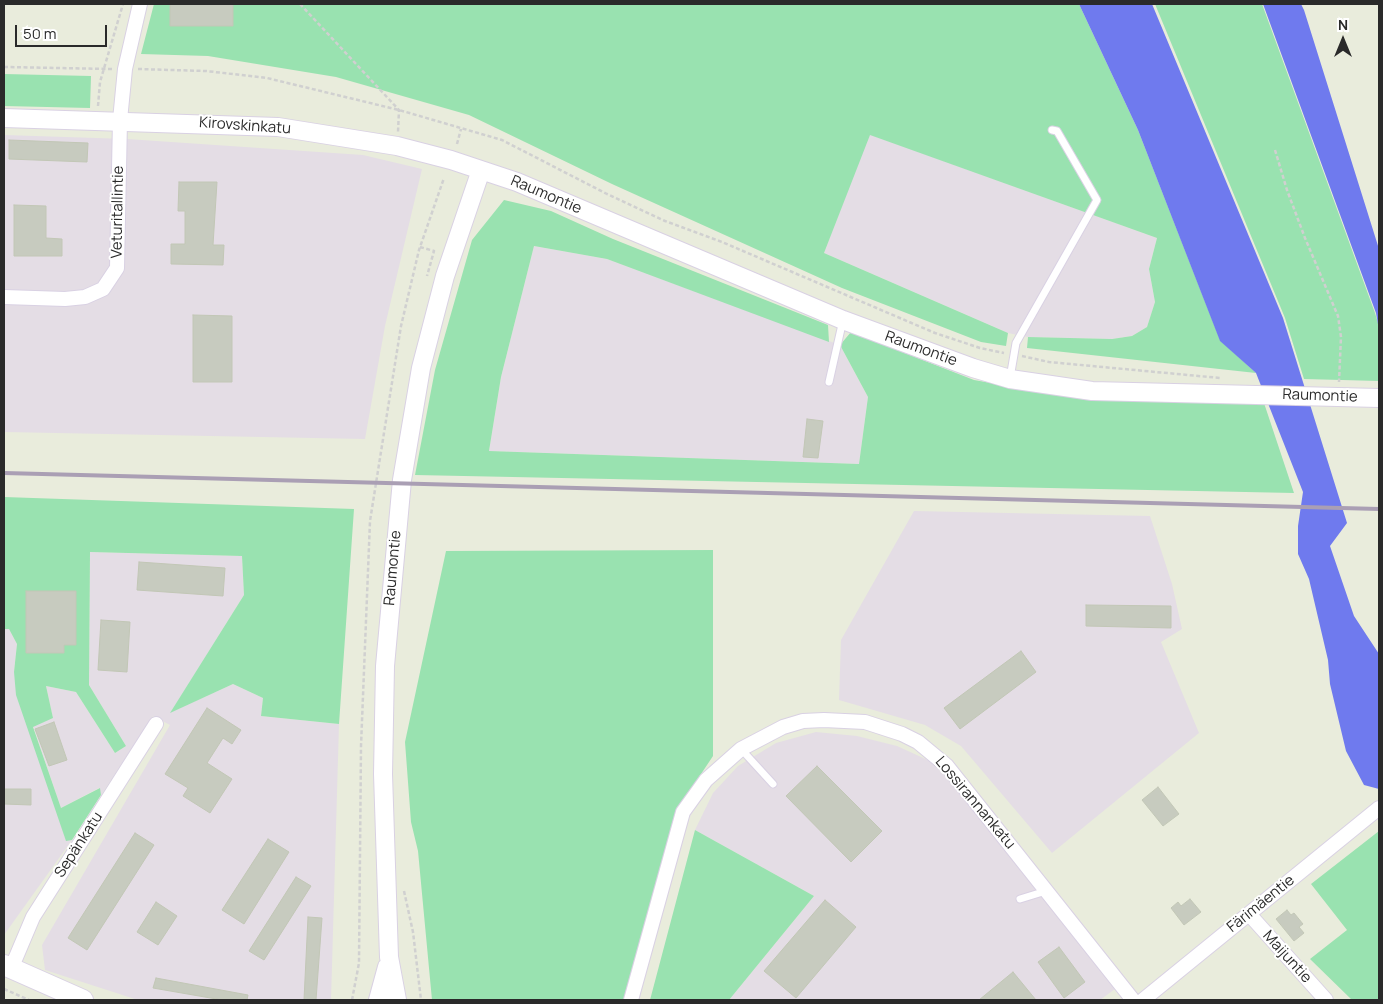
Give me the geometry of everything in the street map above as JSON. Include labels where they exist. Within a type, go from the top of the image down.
[{"type":"main road","points":[[8,967],[83,1000]]},
{"type":"street","name":"Veturitallintie","points":[[4,296],[65,299],[85,297],[103,289],[117,268],[120,120],[125,69],[140,4]]},
{"type":"street","name":"Kirovskinkatu","points":[[4,118],[120,120],[278,127],[397,146],[481,170]]},
{"type":"street","name":"Raumontie","points":[[397,1000],[389,957],[382,774],[385,666],[402,480],[421,368],[445,276],[481,170],[518,182],[843,320],[973,368],[1010,379],[1092,391],[1210,385],[1313,396],[1378,397]]},
{"type":"street","name":"Lossirannankatu","points":[[630,1000],[683,812],[706,780],[741,749],[783,728],[803,722],[824,720],[865,722],[902,734],[918,742],[947,766],[1133,1000]]},
{"type":"street","name":"Sepänkatu","points":[[8,967],[33,917],[156,724]]},
{"type":"street","name":"Färimäentie","points":[[1143,1000],[1379,808]]},
{"type":"street","name":"Maijuntie","points":[[1249,914],[1326,1000]]},
{"type":"street","name":"Raumontie","points":[[378,1000],[389,957]]},
{"type":"lane","points":[[1010,379],[1016,343],[1097,200],[1057,131],[1052,130]]},
{"type":"lane","points":[[828,382],[843,320]]},
{"type":"lane","points":[[741,749],[773,784]]},
{"type":"lane","points":[[1020,899],[1047,890]]},
{"type":"path","points":[[97,120],[100,82],[123,4]]},
{"type":"path","points":[[300,4],[399,110],[397,146]]},
{"type":"path","points":[[4,67],[206,71],[266,78],[399,110],[502,140],[607,194],[935,333],[980,348],[1049,362],[1210,385]]},
{"type":"path","points":[[457,144],[461,129]]},
{"type":"path","points":[[1275,150],[1287,190],[1338,316],[1341,337],[1338,396]]},
{"type":"path","points":[[420,247],[434,252],[427,276]]},
{"type":"path","points":[[404,891],[413,932],[421,1000]]},
{"type":"path","points":[[4,989],[29,1000]]},
{"type":"shaded area","points":[[1079,4],[1152,4],[1283,318],[1347,523],[1330,546],[1354,616],[1379,654],[1379,789],[1364,785],[1346,751],[1330,684],[1328,660],[1309,579],[1298,554],[1298,526],[1303,492],[1256,373],[1220,341],[1138,130]]},
{"type":"shaded area","points":[[1263,4],[1301,4],[1304,10],[1379,249],[1379,330],[1376,313]]},
{"type":"shaded area","points":[[869,134],[1157,238],[1149,269],[1155,302],[1147,327],[1132,336],[1112,339],[1028,337],[1008,333],[824,253]]},
{"type":"shaded area","points":[[4,135],[127,139],[363,155],[422,169],[385,326],[365,439],[4,432]]},
{"type":"shaded area","points":[[534,246],[607,259],[840,345],[868,397],[859,464],[489,451],[501,377]]},
{"type":"shaded area","points":[[914,511],[1150,516],[1172,584],[1182,629],[1161,642],[1199,733],[1052,853],[961,746],[925,725],[839,700],[841,640]]},
{"type":"shaded area","points":[[90,552],[242,556],[244,595],[171,712],[233,684],[263,698],[261,716],[339,724],[331,1000],[138,1000],[45,970],[42,945],[170,725],[153,716],[101,795],[99,788],[61,808],[33,726],[53,718],[46,686],[76,692],[115,753],[126,746],[89,685]]},
{"type":"shaded area","points":[[4,629],[9,629],[17,644],[14,672],[66,840],[72,840],[4,935]]},
{"type":"shaded area","points":[[816,732],[857,736],[897,746],[932,762],[967,801],[1115,989],[1100,1000],[729,1000],[814,896],[695,830],[713,793],[738,766],[776,743]]},
{"type":"green space","points":[[154,4],[1079,4],[1138,130],[1220,340],[1256,373],[1027,348],[1028,337],[1112,339],[1132,336],[1147,327],[1155,302],[1149,269],[1157,238],[870,135],[824,253],[1008,333],[1006,346],[981,342],[842,288],[612,184],[469,115],[336,77],[208,56],[141,54]]},
{"type":"green space","points":[[1155,4],[1262,4],[1375,313],[1379,326],[1379,381],[1304,379],[1285,318]]},
{"type":"green space","points":[[4,74],[91,76],[90,108],[4,106]]},
{"type":"green space","points":[[504,200],[551,211],[613,239],[828,325],[829,342],[607,259],[534,246],[501,377],[489,451],[859,464],[868,397],[840,345],[851,332],[974,380],[1087,400],[1264,403],[1294,493],[415,475],[435,370],[472,240]]},
{"type":"green space","points":[[4,497],[354,509],[339,724],[261,716],[263,698],[233,684],[170,713],[244,595],[242,556],[90,552],[89,685],[126,746],[115,753],[76,692],[46,686],[53,718],[33,727],[61,808],[100,788],[101,795],[72,840],[66,841],[16,695],[14,672],[17,644],[9,629],[4,629]]},
{"type":"green space","points":[[713,550],[713,756],[683,801],[627,1000],[432,1000],[418,851],[411,822],[405,742],[446,551]]},
{"type":"green space","points":[[695,830],[814,896],[729,1000],[650,1000]]},
{"type":"green space","points":[[1379,831],[1379,1000],[1352,1000],[1310,959],[1347,930],[1311,884]]},
{"type":"building","points":[[170,4],[233,4],[233,26],[170,26]]},
{"type":"building","points":[[9,140],[88,143],[87,162],[9,159]]},
{"type":"building","points":[[179,182],[217,182],[213,245],[224,245],[223,265],[171,264],[171,244],[185,244],[185,211],[178,211]]},
{"type":"building","points":[[14,205],[46,206],[46,238],[62,239],[62,256],[14,256]]},
{"type":"building","points":[[193,315],[232,316],[232,382],[193,382]]},
{"type":"building","points":[[807,419],[823,421],[818,458],[803,457]]},
{"type":"building","points":[[139,562],[225,568],[223,596],[137,590]]},
{"type":"building","points":[[26,591],[76,591],[76,645],[64,645],[64,653],[26,653]]},
{"type":"building","points":[[1086,605],[1171,606],[1171,628],[1086,626]]},
{"type":"building","points":[[101,620],[130,622],[127,672],[98,670]]},
{"type":"building","points":[[1021,651],[1036,672],[960,729],[944,708]]},
{"type":"building","points":[[207,708],[241,730],[232,744],[223,738],[207,763],[232,779],[210,813],[183,796],[188,788],[165,774]]},
{"type":"building","points":[[54,722],[67,760],[49,766],[35,729]]},
{"type":"building","points":[[817,766],[882,831],[851,862],[786,796]]},
{"type":"building","points":[[1158,787],[1179,814],[1163,826],[1142,800]]},
{"type":"building","points":[[4,789],[31,789],[31,805],[4,804]]},
{"type":"building","points":[[135,833],[154,845],[87,950],[68,938]]},
{"type":"building","points":[[268,839],[289,852],[244,924],[222,910]]},
{"type":"building","points":[[296,877],[311,886],[264,960],[249,951]]},
{"type":"building","points":[[1190,899],[1201,912],[1184,925],[1171,908],[1178,902],[1181,906]]},
{"type":"building","points":[[825,900],[856,927],[796,998],[764,971]]},
{"type":"building","points":[[156,902],[177,916],[158,945],[137,932]]},
{"type":"building","points":[[1287,910],[1291,915],[1294,913],[1303,924],[1299,927],[1304,933],[1294,941],[1276,919]]},
{"type":"building","points":[[308,917],[322,918],[316,1000],[304,1000]]},
{"type":"building","points":[[1059,947],[1085,982],[1064,998],[1038,962]]},
{"type":"building","points":[[1013,972],[1036,1000],[979,1000]]},
{"type":"building","points":[[156,978],[248,995],[247,1000],[222,1000],[153,988]]},
{"type":"railway","points":[[4,473],[1379,509]]}]
